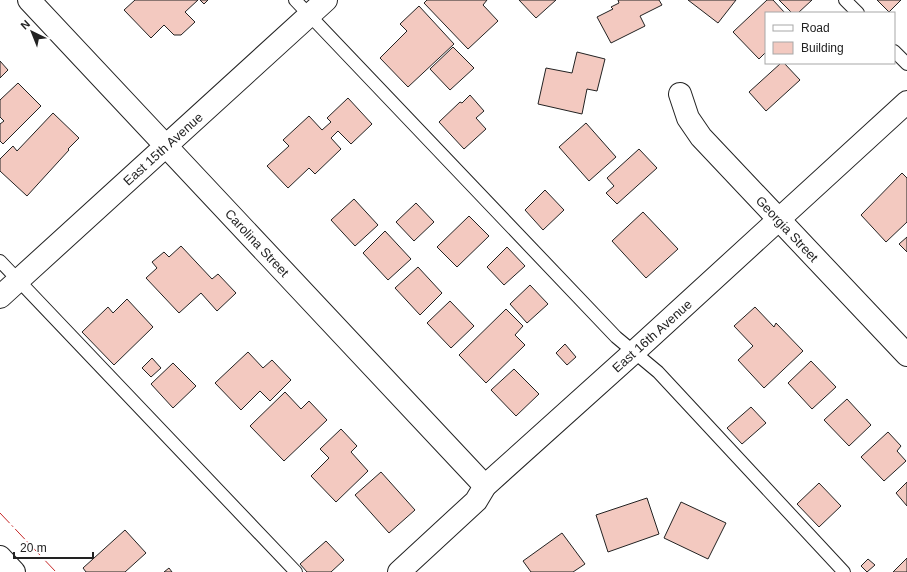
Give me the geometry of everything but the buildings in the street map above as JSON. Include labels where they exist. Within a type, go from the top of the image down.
[{"type":"street","name":"Carolina Street","points":[[29,0],[485,486]]},
{"type":"street","name":"East 15th Avenue","points":[[0,297],[166,146],[302,8],[326,0]]},
{"type":"street","name":"Georgia Street","points":[[680,94],[686,113],[697,131],[779,221],[907,356]]},
{"type":"street","name":"East 16th Avenue","points":[[399,572],[476,501],[485,486],[779,221],[907,102]]},
{"type":"street","points":[[0,557],[14,572]]},
{"type":"lane","points":[[845,0],[857,12]]},
{"type":"lane","points":[[302,8],[616,337],[658,372],[844,572]]},
{"type":"lane","points":[[895,52],[907,64]]},
{"type":"lane","points":[[0,261],[296,572]]},
{"type":"power","points":[[0,513],[56,572]]}]
